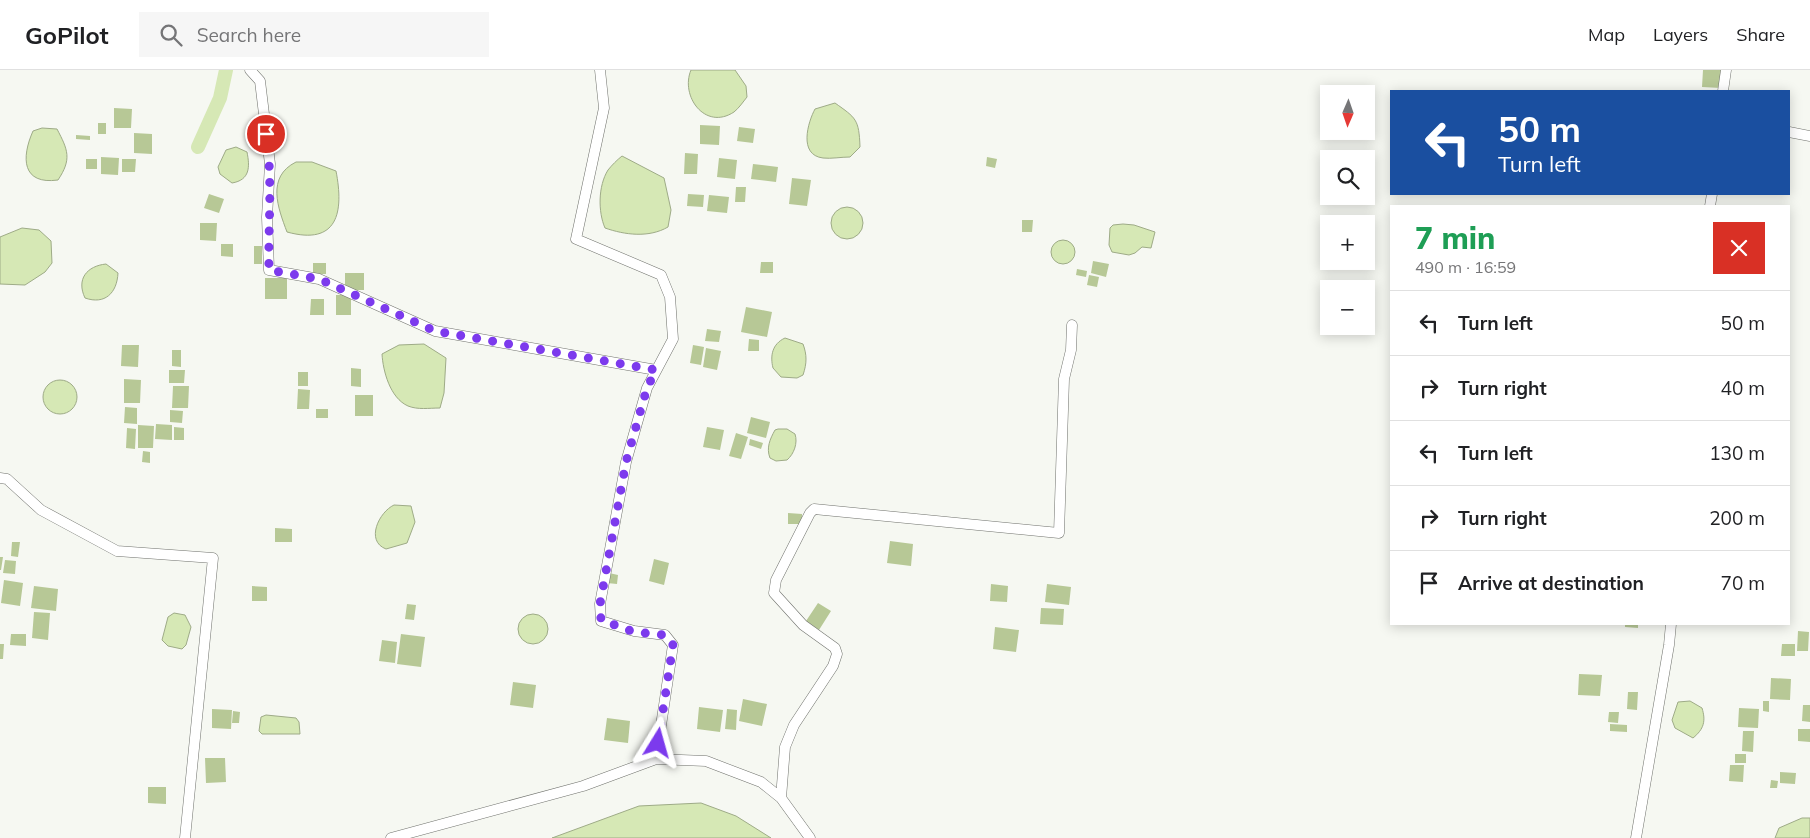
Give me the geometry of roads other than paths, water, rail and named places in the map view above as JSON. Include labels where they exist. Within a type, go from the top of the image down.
[{"type":"street","points":[[250,70],[260,81],[270,164],[267,217],[269,270],[319,279],[435,331],[656,370]]},
{"type":"street","points":[[600,70],[604,108],[576,239],[661,275],[670,297],[673,338],[647,388],[626,462],[600,604],[601,620],[634,632],[665,635],[673,645],[656,759]]},
{"type":"street","points":[[1723,90],[1726,70]]},
{"type":"street","points":[[1790,132],[1810,136]]},
{"type":"street","points":[[781,798],[785,747],[794,725],[834,666],[837,654],[835,648],[803,625],[774,593],[776,580],[810,513],[814,509],[1059,533],[1064,379],[1071,350],[1072,325]]},
{"type":"street","points":[[0,478],[7,479],[41,510],[117,551],[213,558],[184,838]]},
{"type":"street","points":[[1636,838],[1669,645],[1670,625]]},
{"type":"street","points":[[391,838],[583,786],[656,759],[706,761],[761,782],[781,798],[810,838]]},
{"type":"waterway","points":[[198,147],[220,98],[226,70]]}]
